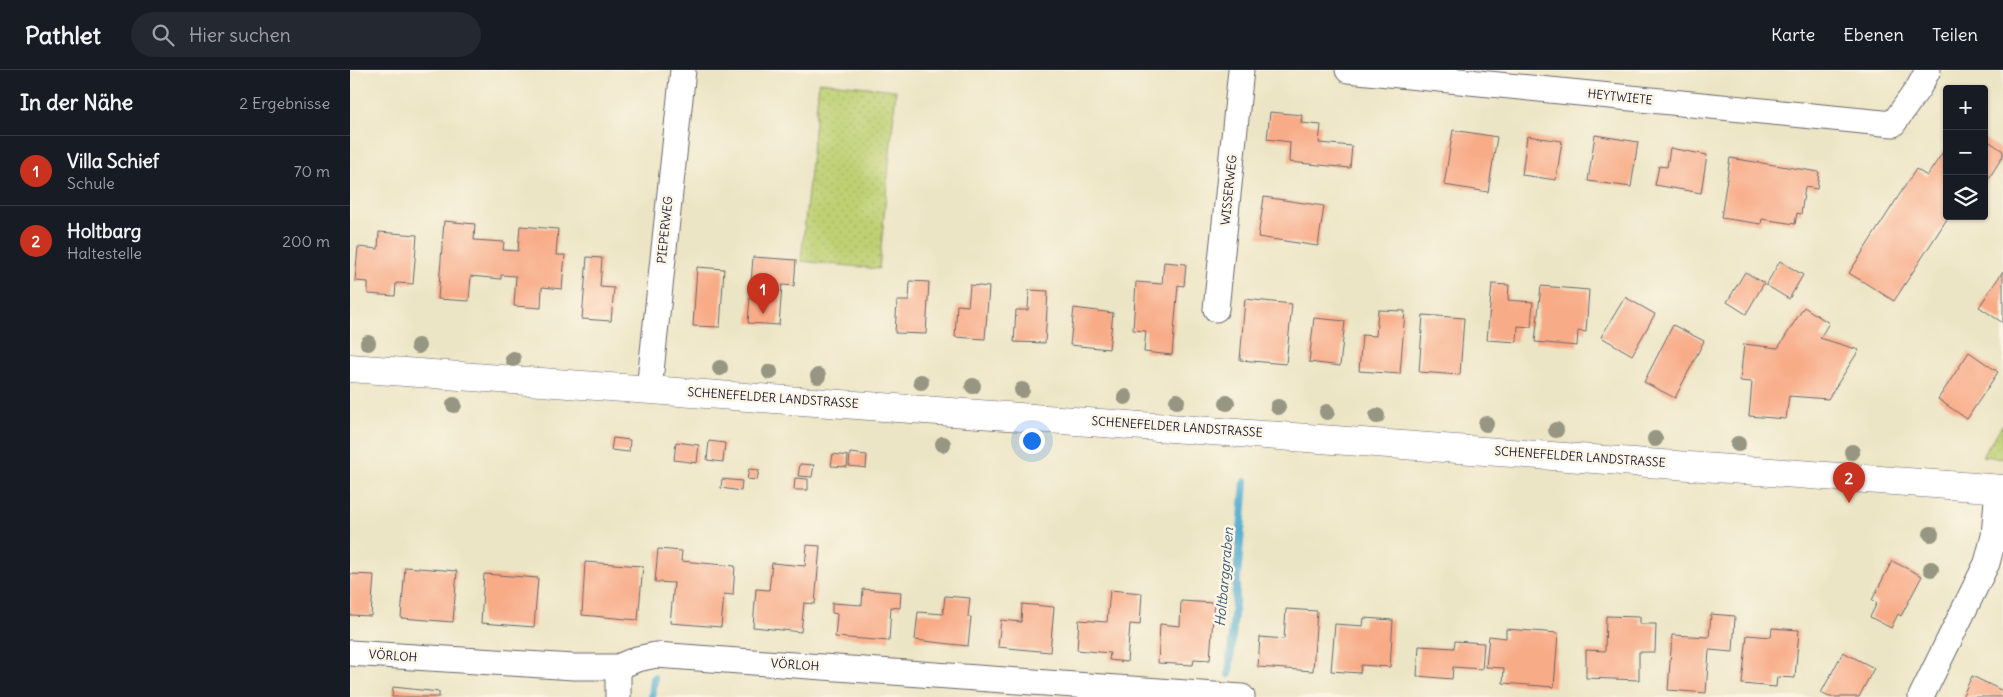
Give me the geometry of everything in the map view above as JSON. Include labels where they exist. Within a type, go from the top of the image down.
[{"type":"main road","name":"SCHENEFELDER LANDSTRASSE","points":[[350,368],[2000,488]]},
{"type":"street","name":"PIEPERWEG","points":[[648,390],[683,70]]},
{"type":"street","name":"WISSERWEG","points":[[1216,310],[1241,70]]},
{"type":"street","name":"HEYTWIETE","points":[[1348,70],[1893,124],[1919,87],[1928,70]]},
{"type":"street","points":[[1921,697],[1987,563],[1994,536],[2000,488]]},
{"type":"street","name":"VÖRLOH","points":[[350,653],[559,667],[618,668],[637,658],[656,655],[1242,697]]},
{"type":"street","points":[[618,668],[618,697]]},
{"type":"green space","points":[[819,82],[896,90],[879,269],[801,261]]},
{"type":"green space","points":[[2003,424],[2003,458],[1982,456]]},
{"type":"building","points":[[1270,112],[1302,115],[1301,123],[1321,125],[1319,143],[1352,146],[1350,168],[1289,162],[1290,142],[1267,139]]},
{"type":"building","points":[[1453,130],[1497,137],[1488,192],[1444,185]]},
{"type":"building","points":[[1595,135],[1638,142],[1631,187],[1588,181]]},
{"type":"building","points":[[1527,136],[1562,141],[1556,180],[1522,175]]},
{"type":"building","points":[[1988,141],[2003,151],[2003,156],[1988,180]]},
{"type":"building","points":[[1670,148],[1707,155],[1701,193],[1655,185],[1659,166],[1667,167]]},
{"type":"building","points":[[1943,152],[1943,220],[1946,220],[1894,301],[1849,273],[1916,169],[1927,176]]},
{"type":"building","points":[[1730,158],[1819,172],[1817,189],[1805,187],[1801,214],[1797,213],[1795,224],[1762,219],[1761,224],[1721,218]]},
{"type":"building","points":[[1264,197],[1324,206],[1318,246],[1258,237]]},
{"type":"building","points":[[444,221],[475,224],[474,240],[504,242],[503,250],[518,251],[520,226],[558,229],[556,255],[565,255],[562,289],[542,287],[541,308],[514,306],[516,276],[501,275],[501,279],[471,276],[469,301],[438,299]]},
{"type":"building","points":[[379,232],[417,235],[413,284],[396,283],[395,296],[368,294],[368,282],[355,281],[358,247],[378,249]]},
{"type":"building","points":[[587,257],[602,258],[600,287],[614,288],[611,321],[582,319]]},
{"type":"building","points":[[753,257],[796,260],[794,286],[782,285],[779,325],[748,323]]},
{"type":"building","points":[[1780,261],[1803,275],[1789,299],[1766,285]]},
{"type":"building","points":[[1164,262],[1186,264],[1184,286],[1178,285],[1172,355],[1144,352],[1146,331],[1133,330],[1136,282],[1162,284]]},
{"type":"building","points":[[697,267],[724,269],[720,327],[693,326]]},
{"type":"building","points":[[2003,271],[2003,323],[1979,307]]},
{"type":"building","points":[[1745,272],[1764,283],[1746,314],[1727,302]]},
{"type":"building","points":[[910,281],[929,282],[926,334],[895,333],[897,301],[909,301]]},
{"type":"building","points":[[1492,284],[1509,285],[1508,300],[1533,302],[1531,327],[1518,326],[1517,342],[1487,340]]},
{"type":"building","points":[[970,285],[989,287],[985,339],[955,337],[957,305],[968,306]]},
{"type":"building","points":[[1541,286],[1589,290],[1586,332],[1578,331],[1577,346],[1535,342]]},
{"type":"building","points":[[1029,290],[1048,291],[1045,343],[1014,342],[1016,310],[1028,310]]},
{"type":"building","points":[[1625,297],[1655,314],[1632,355],[1601,337]]},
{"type":"building","points":[[1245,299],[1292,304],[1286,364],[1240,360]]},
{"type":"building","points":[[1804,307],[1829,323],[1820,338],[1859,350],[1828,399],[1789,396],[1786,419],[1749,416],[1752,382],[1740,381],[1744,344],[1778,348]]},
{"type":"building","points":[[1074,308],[1113,313],[1109,349],[1070,345]]},
{"type":"building","points":[[1378,310],[1405,311],[1400,374],[1359,371],[1362,335],[1376,336]]},
{"type":"building","points":[[1423,315],[1464,318],[1460,375],[1419,372]]},
{"type":"building","points":[[1314,318],[1345,321],[1340,366],[1309,362]]},
{"type":"building","points":[[1673,325],[1704,341],[1675,398],[1644,382]]},
{"type":"building","points":[[1969,352],[1998,372],[1967,419],[1938,399]]},
{"type":"building","points":[[613,438],[630,440],[629,452],[611,450]]},
{"type":"building","points":[[709,441],[725,443],[723,462],[707,460]]},
{"type":"building","points":[[676,442],[699,445],[697,463],[674,460]]},
{"type":"building","points":[[850,453],[867,455],[866,468],[849,466]]},
{"type":"building","points":[[833,454],[848,456],[847,467],[831,466]]},
{"type":"building","points":[[800,464],[814,465],[812,477],[798,476]]},
{"type":"building","points":[[749,469],[759,470],[757,480],[747,479]]},
{"type":"building","points":[[795,478],[808,479],[808,490],[794,490]]},
{"type":"building","points":[[722,479],[742,481],[741,491],[721,488]]},
{"type":"building","points":[[807,545],[820,546],[815,604],[804,603],[801,632],[753,627],[756,589],[769,590],[772,563],[805,566]]},
{"type":"building","points":[[658,549],[682,551],[681,561],[735,566],[733,595],[724,594],[721,627],[670,623],[674,583],[655,582]]},
{"type":"building","points":[[1892,561],[1922,576],[1901,616],[1898,614],[1891,628],[1870,617],[1877,603],[1872,600]]},
{"type":"building","points":[[585,562],[643,566],[638,620],[582,615]]},
{"type":"building","points":[[405,567],[457,571],[453,622],[401,618]]},
{"type":"building","points":[[350,574],[374,575],[371,616],[350,615]]},
{"type":"building","points":[[484,574],[538,578],[534,627],[481,623]]},
{"type":"building","points":[[863,589],[901,592],[900,608],[891,607],[889,641],[835,637],[837,614],[832,613],[832,603],[862,605]]},
{"type":"building","points":[[1110,590],[1142,593],[1140,625],[1130,624],[1127,662],[1109,660],[1110,653],[1077,650],[1079,620],[1107,622]]},
{"type":"building","points":[[945,596],[970,598],[968,617],[971,617],[968,646],[915,640],[918,612],[943,614]]},
{"type":"building","points":[[1181,601],[1214,603],[1210,660],[1194,659],[1193,665],[1158,663],[1160,624],[1180,626]]},
{"type":"building","points":[[1022,604],[1054,607],[1050,652],[998,647],[1001,620],[1021,622]]},
{"type":"building","points":[[1286,609],[1317,611],[1313,671],[1258,667],[1260,637],[1284,639]]},
{"type":"building","points":[[1711,614],[1735,616],[1733,652],[1709,650],[1706,693],[1668,690],[1672,635],[1709,637]]},
{"type":"building","points":[[1606,616],[1640,617],[1640,624],[1656,624],[1655,652],[1639,652],[1639,680],[1586,678],[1586,650],[1605,651]]},
{"type":"building","points":[[1364,618],[1393,620],[1390,667],[1361,665],[1360,673],[1331,671],[1335,624],[1363,626]]},
{"type":"building","points":[[1772,628],[1799,630],[1795,678],[1777,677],[1776,687],[1742,684],[1747,635],[1771,637]]},
{"type":"building","points":[[1506,629],[1558,633],[1554,687],[1503,683],[1504,668],[1486,667],[1489,636],[1506,638]]},
{"type":"building","points":[[1455,641],[1484,643],[1482,669],[1453,667],[1452,679],[1417,676],[1419,646],[1454,648]]},
{"type":"building","points":[[1843,652],[1874,668],[1859,697],[1829,697],[1821,693]]},
{"type":"building","points":[[1972,676],[2003,691],[2003,697],[1962,697]]},
{"type":"building","points":[[393,687],[439,692],[439,697],[392,697]]},
{"type":"waterway","name":"Holtbarggraben","points":[[1229,674],[1245,482]]},
{"type":"waterway","points":[[652,697],[654,678]]},
{"type":"place","name":"Villa Schief","points":[[763,314]]},
{"type":"place","name":"Holtbarg","points":[[1849,503]]}]
